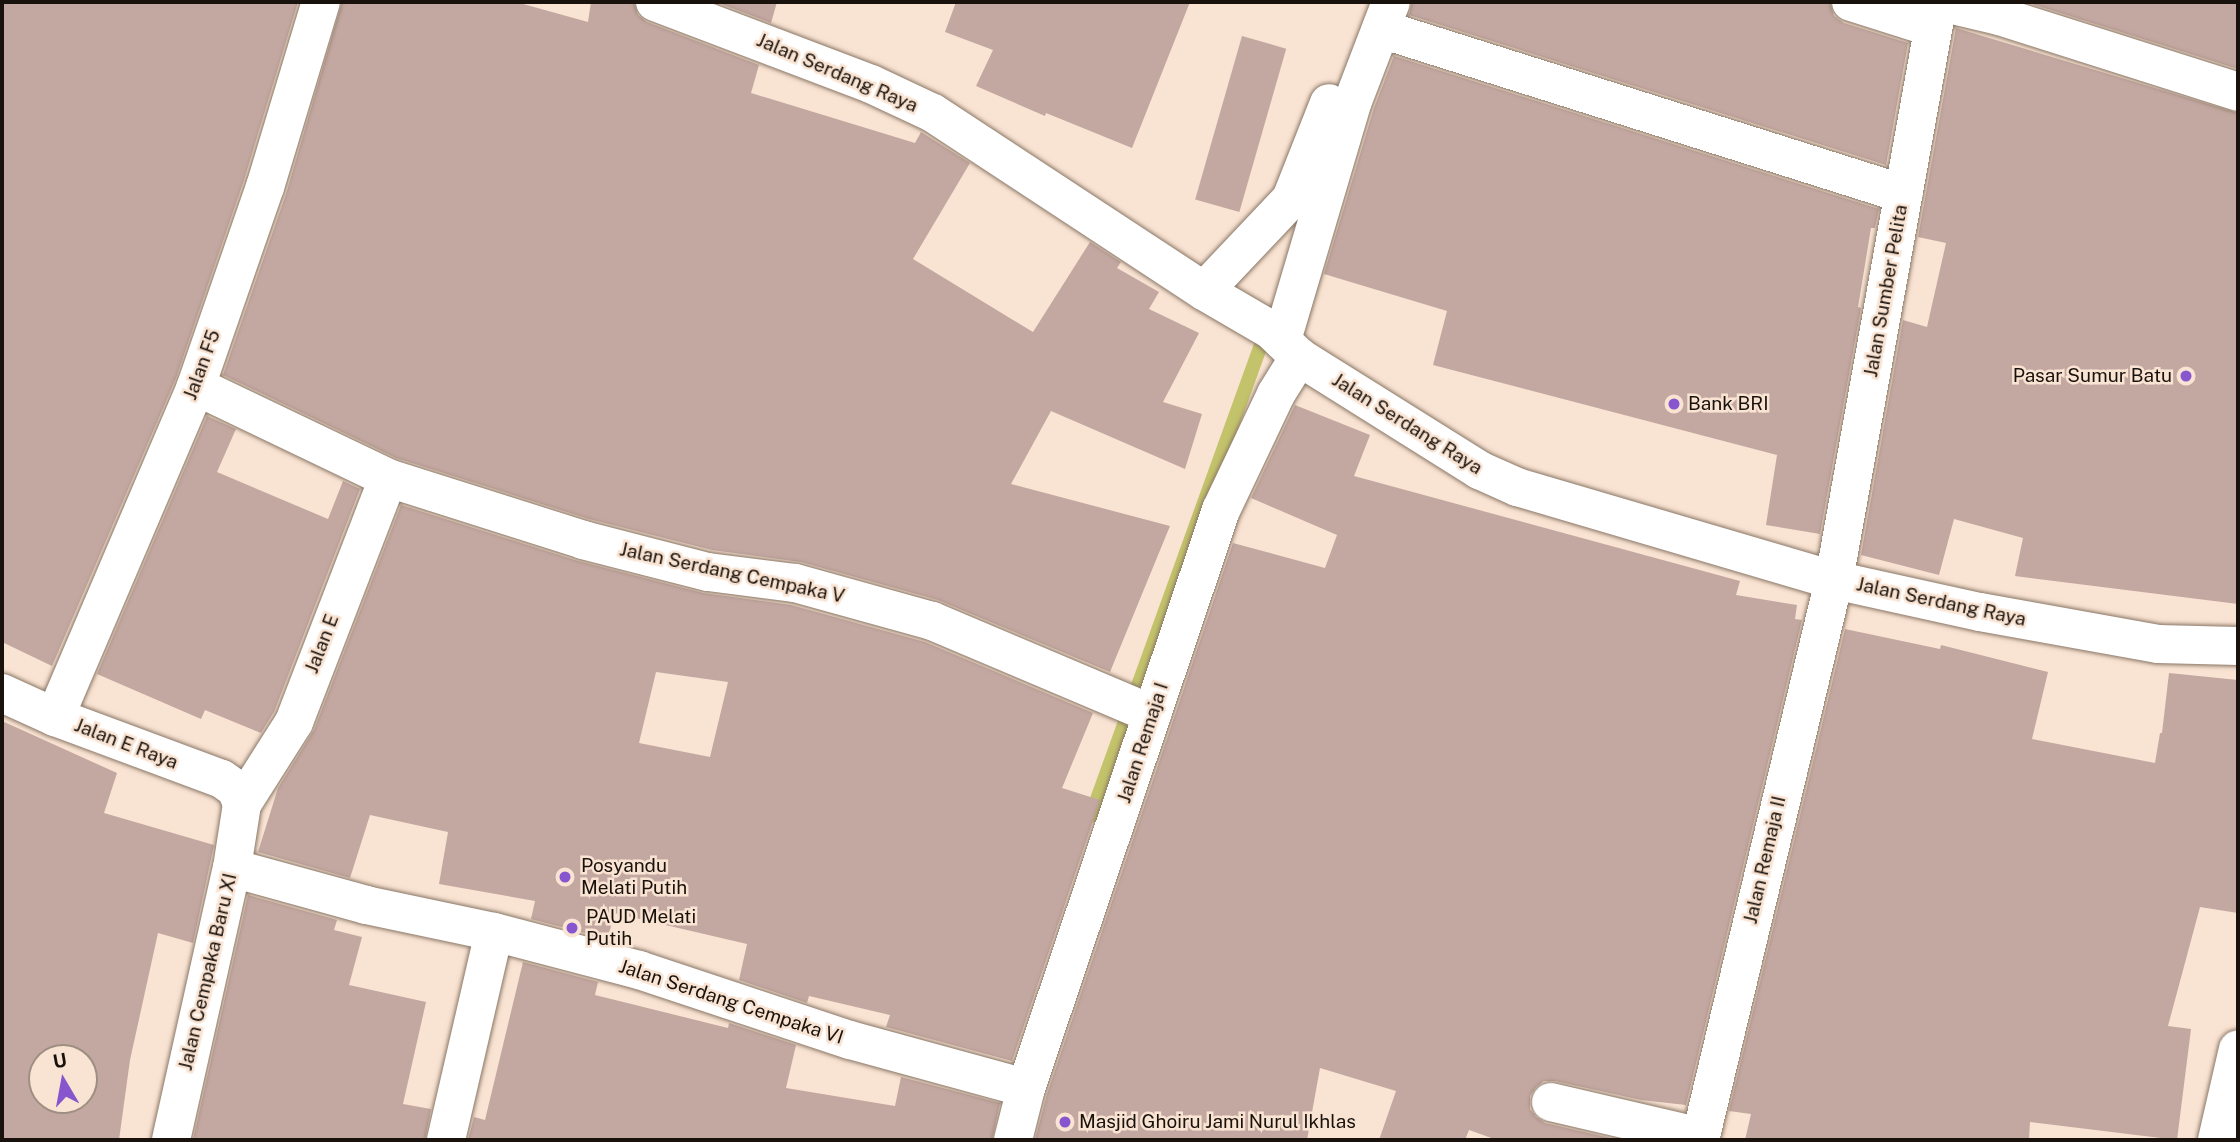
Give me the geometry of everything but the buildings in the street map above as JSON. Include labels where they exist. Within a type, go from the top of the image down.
[{"type":"street","name":"Jalan F5","points":[[55,717],[196,386],[265,187],[321,2]]},
{"type":"street","name":"Jalan Serdang Raya","points":[[655,2],[716,12],[933,113],[1479,470],[1517,487],[1834,580],[1980,612],[2158,644],[2238,646]]},
{"type":"street","points":[[1852,2],[1999,16],[2238,92]]},
{"type":"street","points":[[1203,291],[1291,199],[1327,108],[1378,11],[1904,194]]},
{"type":"street","name":"Jalan Remaja I","points":[[1013,1140],[1010,1084],[1132,706],[1276,394],[1284,343],[1378,11]]},
{"type":"street","name":"Jalan Sumber Pelita","points":[[1834,580],[1937,11]]},
{"type":"street","name":"Jalan Serdang Cempaka V","points":[[196,386],[388,478],[583,540],[708,572],[794,583],[932,621],[1132,706]]},
{"type":"street","name":"Jalan E","points":[[242,804],[294,722],[388,478]]},
{"type":"street","name":"Jalan Remaja II","points":[[1700,1138],[1834,580]]},
{"type":"street","name":"Jalan E Raya","points":[[2,693],[55,717],[222,779],[236,789],[242,804]]},
{"type":"street","name":"Jalan Cempaka Baru XI","points":[[171,1140],[232,867],[242,804]]},
{"type":"street","name":"Jalan Serdang Cempaka VI","points":[[232,867],[366,905],[494,932],[639,970],[850,1040],[1010,1084]]},
{"type":"street","points":[[446,1140],[494,932]]},
{"type":"street","points":[[2217,1140],[2238,1048]]},
{"type":"street","points":[[1551,1102],[1700,1138]]},
{"type":"waterway","points":[[1091,816],[1266,331]]},
{"type":"place","name":"Pasar Sumur Batu","points":[[2186,376]]},
{"type":"place","name":"Bank BRI","points":[[1674,404]]},
{"type":"place","name":"Posyandu Melati Putih","points":[[565,877]]},
{"type":"place","name":"PAUD Melati Putih","points":[[572,928]]},
{"type":"place","name":"Masjid Ghoiru Jami Nurul Ikhlas","points":[[1065,1122]]}]
